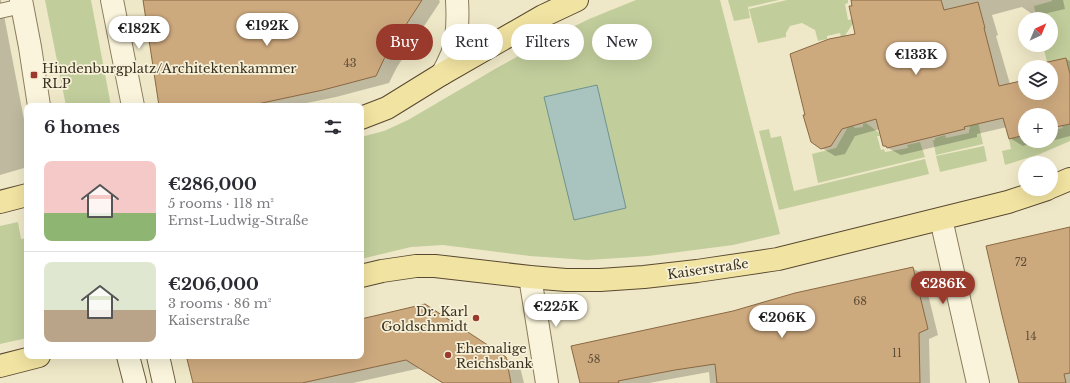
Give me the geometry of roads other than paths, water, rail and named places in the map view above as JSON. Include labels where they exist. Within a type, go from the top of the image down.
[{"type":"main road","points":[[364,117],[387,108],[442,74],[543,16],[577,0]]},
{"type":"main road","points":[[1058,184],[1070,179]]},
{"type":"main road","points":[[0,202],[24,196]]},
{"type":"main road","name":"Kaiserstraße","points":[[364,275],[416,266],[442,267],[566,280],[600,280],[644,277],[696,271],[778,259],[1008,202],[1026,196]]},
{"type":"main road","points":[[0,366],[27,359]]},
{"type":"street","points":[[112,0],[132,103]]},
{"type":"street","points":[[442,74],[453,53],[457,32],[457,0]]},
{"type":"street","points":[[21,3],[39,103]]},
{"type":"street","points":[[941,219],[978,383]]},
{"type":"street","points":[[530,277],[547,383]]},
{"type":"street","points":[[129,359],[135,383]]},
{"type":"street","points":[[159,359],[164,383]]},
{"type":"lane","points":[[0,11],[21,3]]},
{"type":"water","points":[[597,85],[626,208],[574,220],[544,97]]},
{"type":"place","name":"Hindenburgplatz/Architektenkammer RLP","points":[[34,75]]},
{"type":"place","name":"Dr. Karl Goldschmidt","points":[[476,318]]},
{"type":"place","name":"Ehemalige Reichsbank","points":[[448,355]]}]
